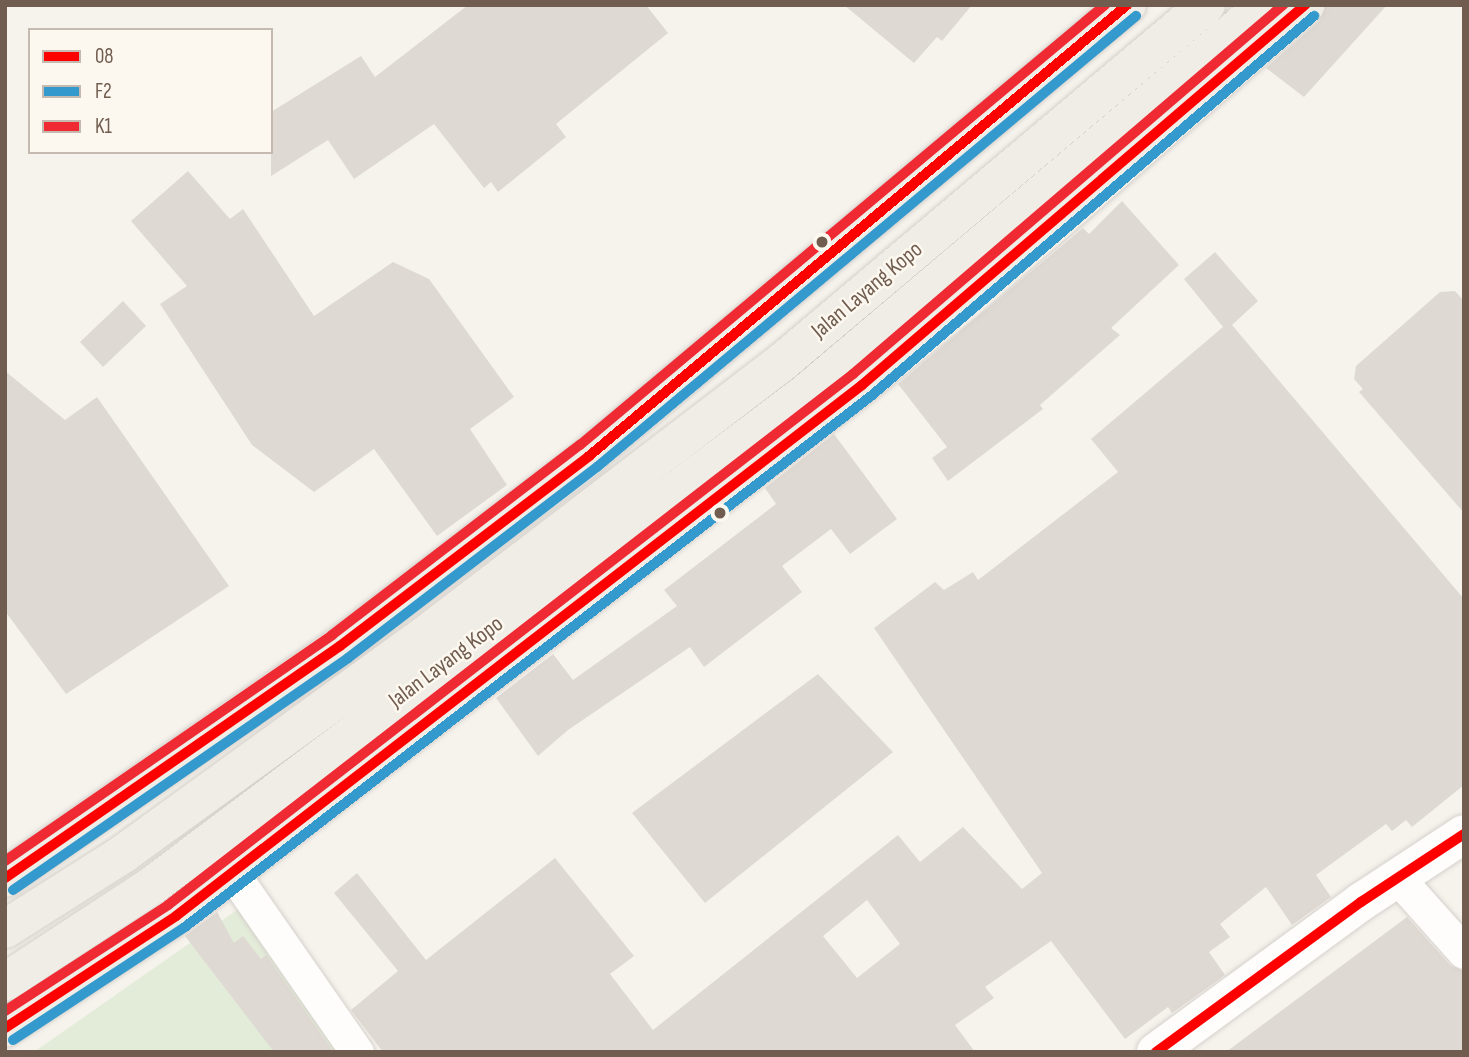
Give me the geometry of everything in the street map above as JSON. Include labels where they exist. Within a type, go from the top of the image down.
[{"type":"highway","points":[[5,878],[340,646],[589,456],[1127,5]]},
{"type":"highway","name":"Jalan Layang Kopo","points":[[5,929],[124,854],[424,636],[769,372],[1206,5]]},
{"type":"highway","name":"Jalan Layang Kopo","points":[[5,982],[153,885],[804,394],[1265,5]]},
{"type":"highway","points":[[1253,53],[1272,25],[1275,5]]},
{"type":"highway","points":[[5,1028],[176,916],[872,377],[1253,53],[1305,5]]},
{"type":"street","points":[[1156,1052],[1398,878],[1464,834]]},
{"type":"street","points":[[231,871],[357,1052]]},
{"type":"street","points":[[1398,878],[1464,952]]},
{"type":"green space","points":[[247,903],[348,1052],[34,1052]]},
{"type":"building","points":[[468,5],[646,5],[668,33],[556,124],[566,137],[498,192],[491,182],[484,188],[434,124],[354,179],[328,140],[271,176],[273,111],[361,56],[375,77]]},
{"type":"building","points":[[844,5],[972,5],[942,41],[937,37],[914,63]]},
{"type":"building","points":[[1326,5],[1387,5],[1304,97],[1266,68],[1319,21]]},
{"type":"building","points":[[188,171],[230,219],[243,209],[314,316],[393,262],[429,279],[514,397],[470,429],[507,485],[437,536],[374,449],[314,492],[252,445],[160,304],[187,286],[131,221]]},
{"type":"building","points":[[1122,201],[1179,265],[1111,328],[1120,335],[1040,405],[1043,409],[948,481],[932,458],[947,447],[898,384],[1083,228],[1089,234]]},
{"type":"building","points":[[1215,252],[1258,301],[1232,325],[1464,599],[1464,785],[1412,827],[1406,820],[1392,831],[1386,824],[1316,875],[1331,897],[1292,925],[1266,887],[1220,924],[1230,937],[1209,952],[1225,975],[1172,1013],[1168,1007],[1125,1039],[1051,941],[985,987],[994,998],[955,1025],[975,1052],[383,1052],[351,1010],[398,971],[334,893],[357,873],[426,960],[555,858],[634,956],[610,974],[653,1030],[898,835],[920,862],[963,827],[1022,889],[1042,873],[874,628],[935,582],[944,590],[973,572],[978,580],[1118,472],[1091,439],[1223,327],[1184,279]],"holes":[[[867,900],[900,944],[857,978],[823,936]]]},
{"type":"building","points":[[1455,291],[1464,301],[1464,513],[1359,392],[1363,389],[1354,379],[1356,366],[1440,292]]},
{"type":"building","points":[[123,301],[146,326],[103,367],[80,342]]},
{"type":"building","points":[[5,371],[65,420],[97,397],[229,586],[66,694],[5,611]]},
{"type":"building","points":[[834,434],[897,519],[850,554],[831,529],[782,566],[802,592],[704,667],[690,647],[568,730],[538,756],[496,698],[553,654],[573,680],[677,606],[664,590],[776,504],[765,488]]},
{"type":"building","points":[[818,674],[893,752],[705,903],[632,813]]},
{"type":"building","points":[[217,912],[234,943],[243,936],[261,959],[266,955],[333,1052],[274,1052],[185,936]]},
{"type":"building","points":[[1407,917],[1450,965],[1464,971],[1464,1052],[1226,1052]]},
{"type":"transit line","name":"K1","points":[[5,861],[332,635],[580,445],[1105,5]]},
{"type":"transit line","name":"08","points":[[5,878],[340,646],[589,456],[1127,5]]},
{"type":"transit line","name":"K1","points":[[5,1011],[168,905],[853,374],[1283,5]]},
{"type":"transit line","name":"08","points":[[5,1028],[176,916],[862,385],[1305,5]]},
{"type":"transit line","name":"F2","points":[[13,890],[348,658],[597,467],[1136,16]]},
{"type":"transit line","name":"F2","points":[[13,1040],[185,927],[871,396],[1314,16]]},
{"type":"transit line","name":"08","points":[[1156,1052],[1361,902],[1464,834]]}]
